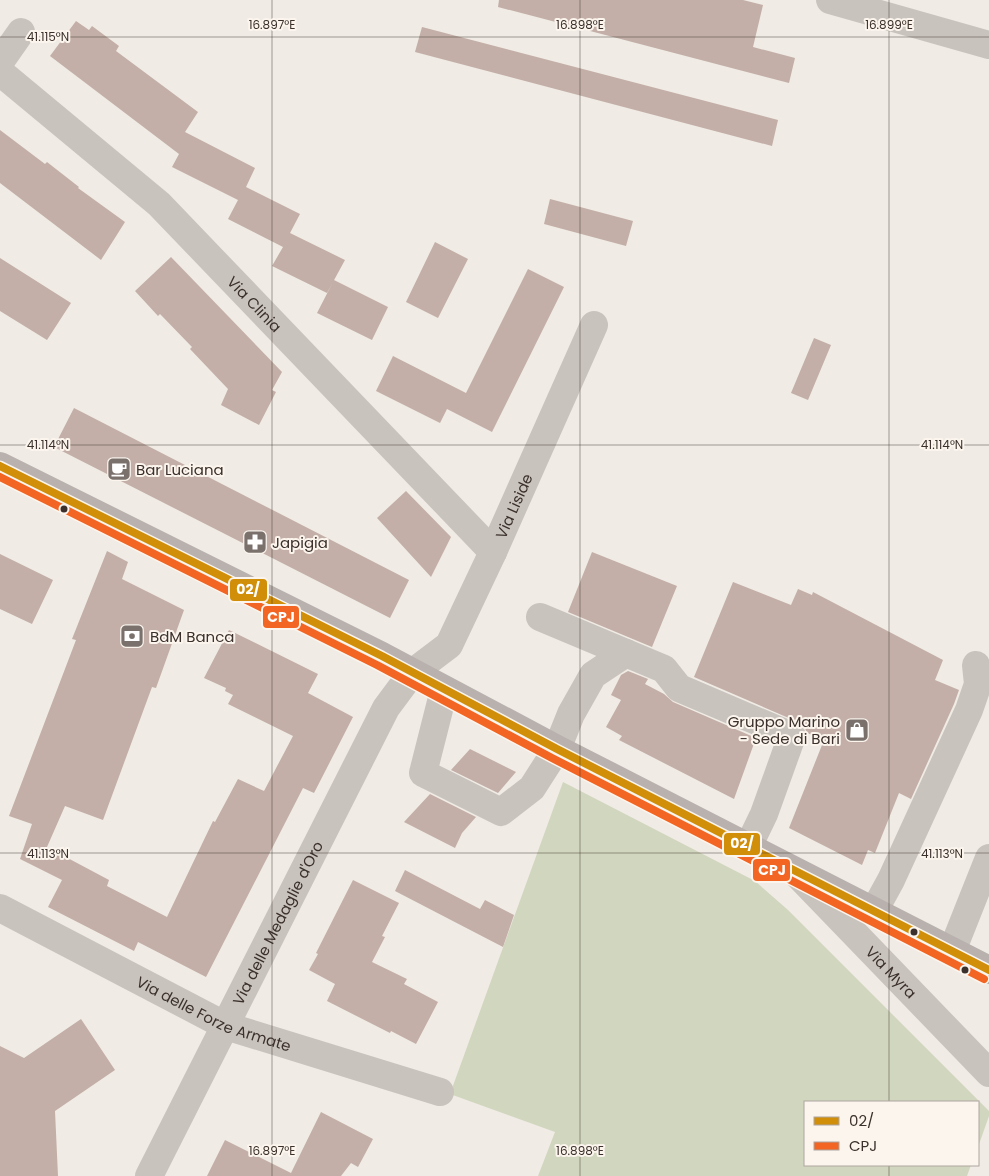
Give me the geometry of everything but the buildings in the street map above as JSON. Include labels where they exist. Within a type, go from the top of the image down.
[{"type":"main road","points":[[0,466],[382,656],[557,749],[989,970]]},
{"type":"street","points":[[830,0],[989,46]]},
{"type":"street","points":[[0,62],[21,32]]},
{"type":"street","name":"Via Clinia","points":[[0,72],[159,204],[493,552]]},
{"type":"street","name":"Via Liside","points":[[412,673],[448,645],[493,552],[594,325]]},
{"type":"street","points":[[540,617],[664,669],[679,688],[792,736],[764,814],[748,847]]},
{"type":"street","points":[[444,690],[423,773],[501,812],[532,788],[557,749],[571,714],[593,675],[626,653]]},
{"type":"street","points":[[874,911],[891,880],[969,710],[978,684],[976,665]]},
{"type":"street","name":"Via delle Medaglie d'Oro","points":[[149,1176],[386,708],[412,673]]},
{"type":"street","points":[[952,951],[989,858]]},
{"type":"street","name":"Via Myra","points":[[794,871],[989,1073]]},
{"type":"street","name":"Via delle Forze Armate","points":[[0,908],[226,1026],[440,1092]]},
{"type":"green space","points":[[563,782],[755,881],[788,910],[979,1101],[804,1101],[804,1166],[971,1166],[967,1176],[538,1176],[555,1132],[450,1094]]},
{"type":"green space","points":[[979,1101],[989,1111],[979,1144]]},
{"type":"transit line","name":"02/","points":[[0,466],[382,656],[557,749],[989,970]]},
{"type":"transit line","name":"CPJ","points":[[0,477],[377,665],[552,758],[984,979]]},
{"type":"place","name":"Bar Luciana","points":[[119,469]]},
{"type":"place","name":"Japigia","points":[[255,542]]},
{"type":"place","name":"BdM Banca","points":[[132,636]]},
{"type":"place","name":"Gruppo Marino - Sede di Bari","points":[[857,730]]}]
